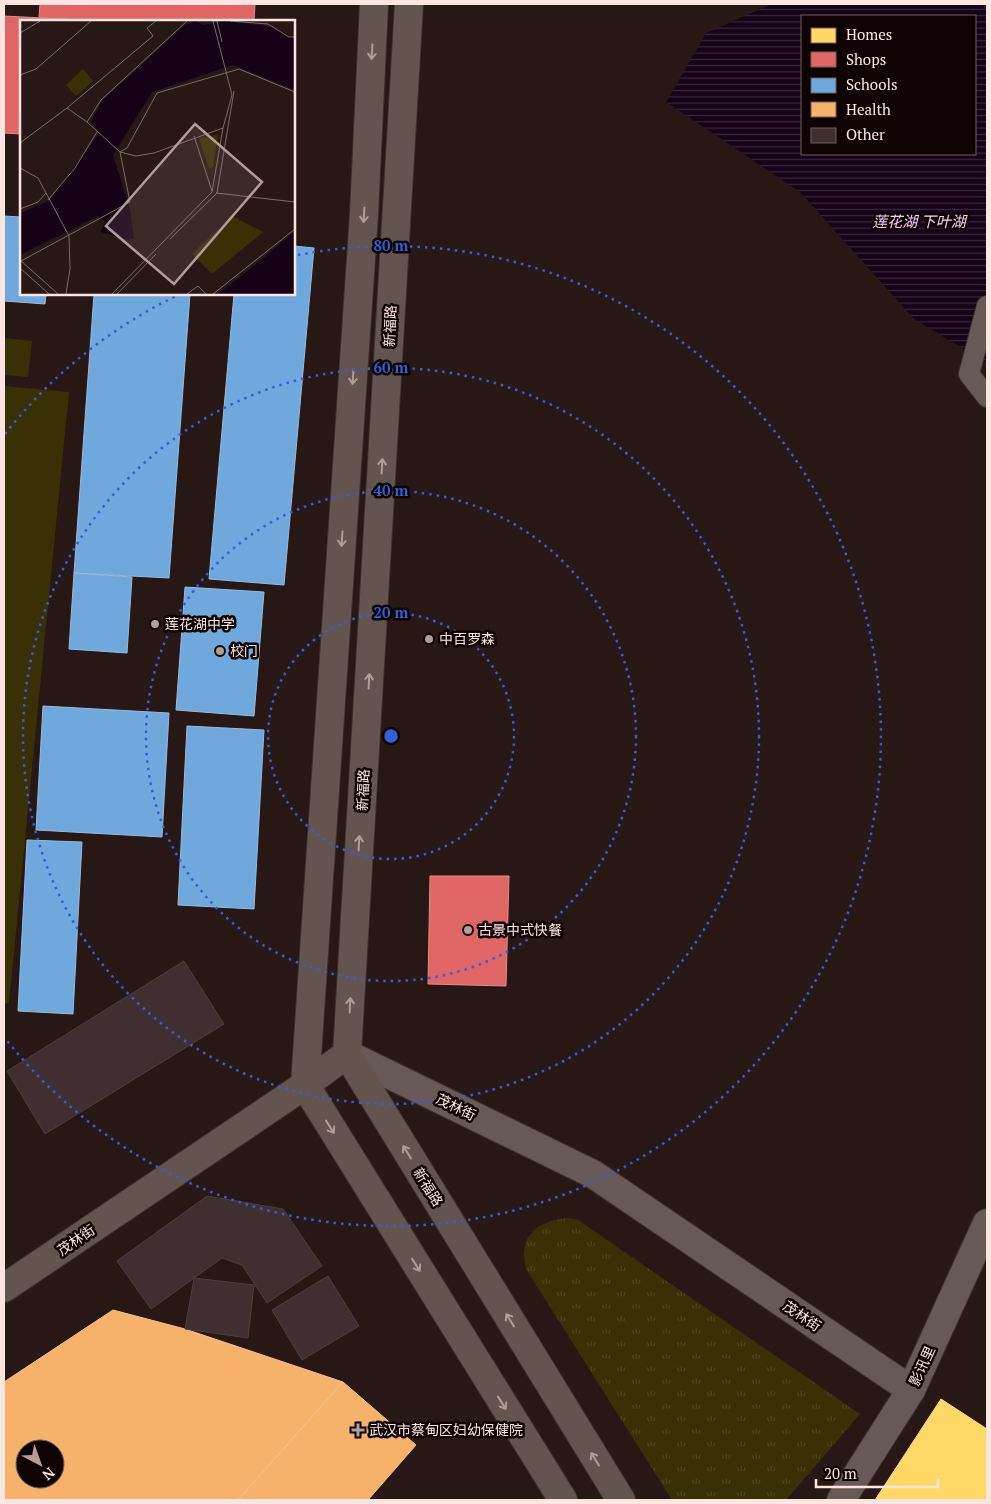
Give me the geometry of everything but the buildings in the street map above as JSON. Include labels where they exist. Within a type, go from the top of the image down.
[{"type":"street","points":[[374,4],[364,223],[305,1085],[563,1500]]},
{"type":"street","name":"新福路","points":[[409,4],[347,1054],[621,1500]]},
{"type":"street","name":"茂林街","points":[[4,1288],[305,1085],[347,1054],[593,1174],[911,1390]]},
{"type":"street","name":"影讯里","points":[[841,1500],[911,1390],[987,1223]]},
{"type":"lane","points":[[987,306],[969,374],[987,397]]},
{"type":"green space","points":[[4,338],[32,341],[28,377],[4,375]]},
{"type":"green space","points":[[4,386],[69,392],[9,1003],[4,1004]]},
{"type":"green space","points":[[568,1218],[578,1220],[860,1414],[786,1500],[672,1500],[526,1269],[525,1248],[527,1239],[532,1232],[547,1223]]},
{"type":"water","name":"莲花湖 下叶湖","points":[[772,4],[987,4],[987,363],[914,319],[800,192],[666,102],[706,33]]},
{"type":"place","name":"莲花湖中学","points":[[155,624]]},
{"type":"place","name":"中百罗森","points":[[429,639]]},
{"type":"place","name":"校门","points":[[220,651]]},
{"type":"place","name":"古景中式快餐","points":[[468,930]]},
{"type":"place","name":"武汉市蔡甸区妇幼保健院","points":[[358,1430]]}]
